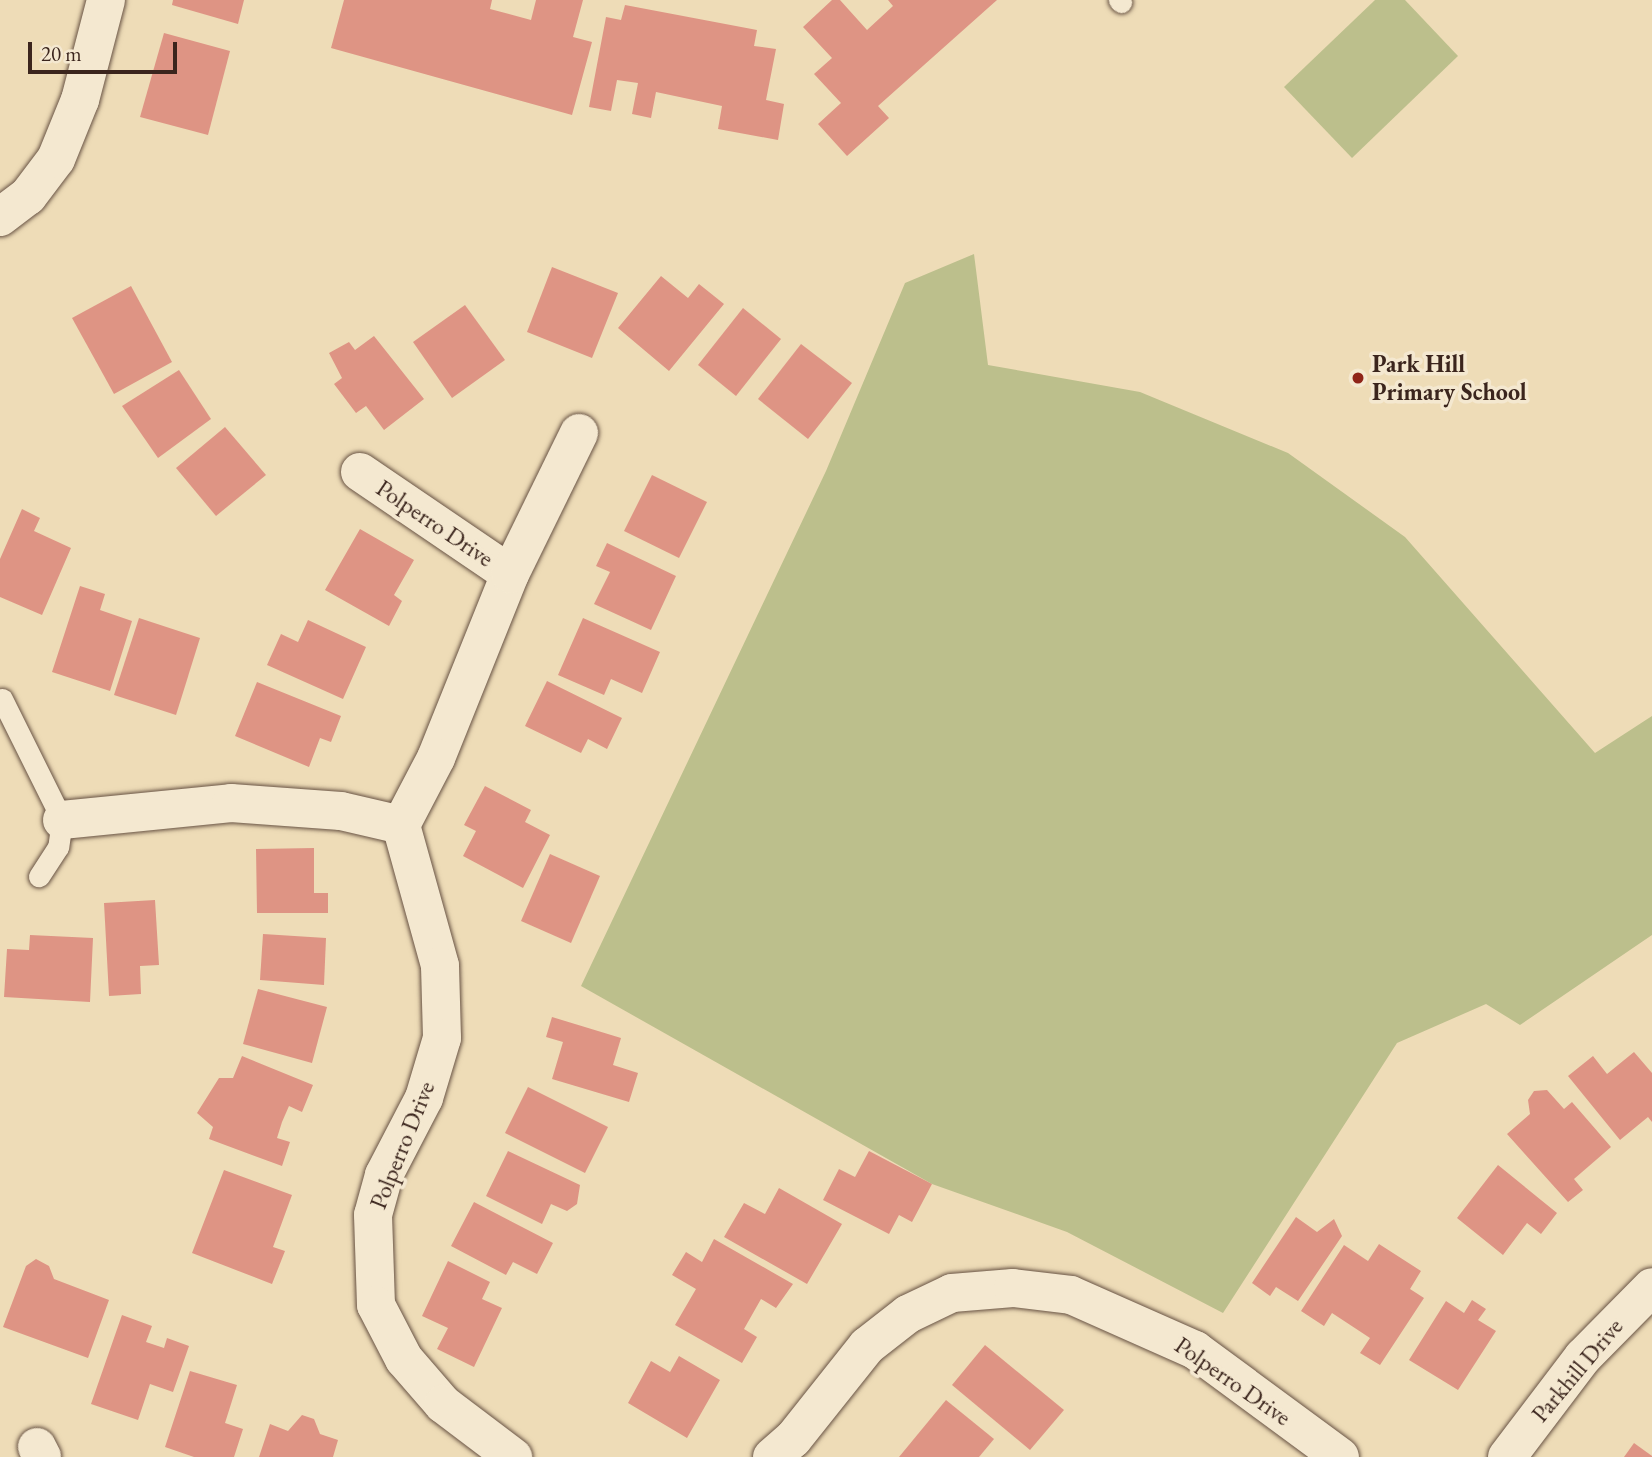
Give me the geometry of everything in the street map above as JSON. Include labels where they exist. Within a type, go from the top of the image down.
[{"type":"street","points":[[0,217],[28,195],[56,159],[80,100],[106,0]]},
{"type":"street","name":"Polperro Drive","points":[[513,1457],[443,1404],[404,1359],[376,1305],[373,1215],[442,1038],[440,966],[401,825],[436,758],[510,574],[579,433]]},
{"type":"street","name":"Polperro Drive","points":[[360,472],[510,574]]},
{"type":"street","points":[[62,820],[231,803],[341,811],[401,825]]},
{"type":"street","name":"Parkhill Drive","points":[[1507,1457],[1583,1357],[1652,1287]]},
{"type":"street","name":"Polperro Drive","points":[[772,1457],[867,1346],[908,1314],[952,1293],[1013,1288],[1071,1295],[1187,1345],[1340,1457]]},
{"type":"lane","points":[[2,699],[62,820],[58,846],[39,876]]},
{"type":"green space","points":[[1375,0],[1405,0],[1458,56],[1352,158],[1284,87]]},
{"type":"green space","points":[[974,254],[988,365],[1140,392],[1288,453],[1405,537],[1595,753],[1652,716],[1652,935],[1520,1025],[1486,1004],[1397,1043],[1223,1313],[1067,1232],[932,1184],[581,986],[826,471],[905,283]]},
{"type":"building","points":[[173,0],[244,0],[238,24],[172,5]]},
{"type":"building","points":[[344,0],[492,0],[490,9],[531,20],[536,0],[583,0],[573,37],[592,42],[572,115],[331,48]]},
{"type":"building","points":[[832,0],[840,0],[867,30],[893,6],[888,0],[997,0],[878,106],[889,118],[847,156],[818,124],[841,103],[814,74],[832,58],[803,27]]},
{"type":"building","points":[[625,5],[757,30],[754,46],[776,49],[766,100],[784,104],[778,140],[718,129],[722,106],[656,92],[651,118],[632,114],[638,83],[617,80],[611,111],[589,107],[606,17],[621,20]]},
{"type":"building","points":[[164,33],[230,51],[208,135],[140,117]]},
{"type":"building","points":[[552,267],[618,293],[592,358],[527,332]]},
{"type":"building","points":[[661,276],[688,298],[699,284],[724,304],[669,371],[618,328]]},
{"type":"building","points":[[131,286],[172,362],[114,394],[72,318]]},
{"type":"building","points":[[465,305],[505,360],[452,398],[413,342]]},
{"type":"building","points":[[743,308],[781,339],[736,396],[698,365]]},
{"type":"building","points":[[374,336],[424,399],[384,430],[366,406],[356,413],[334,384],[342,378],[329,353],[349,342],[355,350]]},
{"type":"building","points":[[801,344],[852,383],[808,439],[758,399]]},
{"type":"building","points":[[179,370],[211,419],[158,458],[122,406]]},
{"type":"building","points":[[225,427],[266,475],[216,516],[176,468]]},
{"type":"building","points":[[652,475],[707,502],[679,558],[624,531]]},
{"type":"building","points":[[22,509],[40,518],[34,531],[71,548],[42,615],[0,597],[0,559]]},
{"type":"building","points":[[360,529],[414,560],[394,595],[402,601],[389,626],[325,590]]},
{"type":"building","points":[[607,543],[676,576],[651,630],[594,604],[610,572],[596,566]]},
{"type":"building","points":[[80,586],[105,594],[100,610],[132,621],[110,691],[52,672]]},
{"type":"building","points":[[139,618],[200,638],[176,715],[114,695]]},
{"type":"building","points":[[583,618],[660,652],[642,693],[611,679],[604,695],[558,675]]},
{"type":"building","points":[[308,620],[366,647],[343,699],[267,665],[281,634],[298,642]]},
{"type":"building","points":[[547,681],[622,718],[607,749],[588,739],[581,753],[525,726]]},
{"type":"building","points":[[257,682],[341,716],[331,742],[320,738],[309,767],[235,736]]},
{"type":"building","points":[[485,786],[531,810],[525,822],[550,835],[523,888],[463,856],[476,831],[464,825]]},
{"type":"building","points":[[314,848],[314,893],[328,893],[328,913],[257,913],[256,849]]},
{"type":"building","points":[[550,854],[600,876],[571,943],[521,921]]},
{"type":"building","points":[[155,900],[159,965],[140,966],[141,994],[109,996],[104,903]]},
{"type":"building","points":[[263,934],[326,938],[324,985],[260,980]]},
{"type":"building","points":[[30,935],[93,938],[90,1002],[4,997],[7,949],[29,950]]},
{"type":"building","points":[[258,989],[327,1007],[312,1063],[243,1044]]},
{"type":"building","points":[[552,1017],[621,1038],[613,1065],[638,1073],[629,1102],[552,1079],[563,1042],[546,1037]]},
{"type":"building","points":[[1634,1052],[1652,1073],[1652,1122],[1648,1117],[1620,1140],[1568,1076],[1593,1056],[1607,1074]]},
{"type":"building","points":[[242,1056],[313,1085],[302,1112],[289,1106],[282,1122],[277,1138],[290,1142],[282,1166],[209,1139],[213,1127],[197,1113],[219,1078],[233,1078]]},
{"type":"building","points":[[528,1087],[608,1127],[585,1173],[505,1133]]},
{"type":"building","points":[[1547,1090],[1564,1109],[1572,1102],[1611,1147],[1574,1179],[1583,1190],[1568,1202],[1507,1134],[1530,1114],[1528,1100],[1534,1091]]},
{"type":"building","points":[[508,1151],[580,1185],[577,1204],[567,1211],[551,1204],[542,1224],[486,1196]]},
{"type":"building","points":[[869,1151],[932,1184],[912,1222],[899,1215],[889,1234],[823,1200],[839,1169],[855,1177]]},
{"type":"building","points":[[1498,1165],[1557,1213],[1541,1234],[1527,1223],[1503,1255],[1457,1218]]},
{"type":"building","points":[[224,1170],[292,1195],[273,1247],[285,1251],[272,1284],[192,1253]]},
{"type":"building","points":[[779,1188],[842,1224],[807,1284],[724,1237],[744,1203],[765,1214]]},
{"type":"building","points":[[474,1202],[553,1243],[537,1274],[513,1262],[506,1275],[451,1246]]},
{"type":"building","points":[[1296,1217],[1317,1232],[1334,1219],[1342,1236],[1298,1301],[1276,1287],[1270,1296],[1252,1283]]},
{"type":"building","points":[[714,1239],[793,1284],[776,1308],[761,1299],[744,1329],[757,1337],[742,1363],[675,1325],[696,1289],[672,1275],[686,1252],[702,1262]]},
{"type":"building","points":[[1379,1244],[1421,1271],[1410,1289],[1424,1298],[1380,1365],[1360,1353],[1370,1338],[1332,1313],[1324,1326],[1301,1311],[1344,1245],[1368,1261]]},
{"type":"building","points":[[36,1259],[49,1266],[54,1279],[109,1300],[88,1358],[3,1327],[26,1266]]},
{"type":"building","points":[[448,1261],[490,1282],[482,1299],[502,1308],[474,1367],[437,1349],[448,1328],[422,1316]]},
{"type":"building","points":[[1472,1300],[1486,1309],[1478,1320],[1496,1331],[1458,1390],[1409,1360],[1446,1301],[1464,1313]]},
{"type":"building","points":[[122,1315],[152,1326],[146,1342],[164,1348],[167,1338],[189,1346],[173,1392],[150,1384],[138,1420],[91,1404]]},
{"type":"building","points":[[985,1345],[1064,1410],[1030,1450],[952,1385]]},
{"type":"building","points":[[679,1356],[720,1380],[687,1438],[628,1403],[651,1361],[670,1372]]},
{"type":"building","points":[[190,1371],[237,1385],[225,1423],[243,1429],[234,1457],[194,1457],[165,1447]]},
{"type":"building","points":[[946,1400],[994,1439],[979,1457],[899,1457]]},
{"type":"building","points":[[302,1415],[314,1419],[320,1434],[338,1440],[333,1457],[259,1457],[270,1424],[288,1431]]},
{"type":"building","points":[[1634,1443],[1652,1456],[1652,1457],[1624,1457]]},
{"type":"place","name":"Park Hill Primary School","points":[[1358,378]]}]
